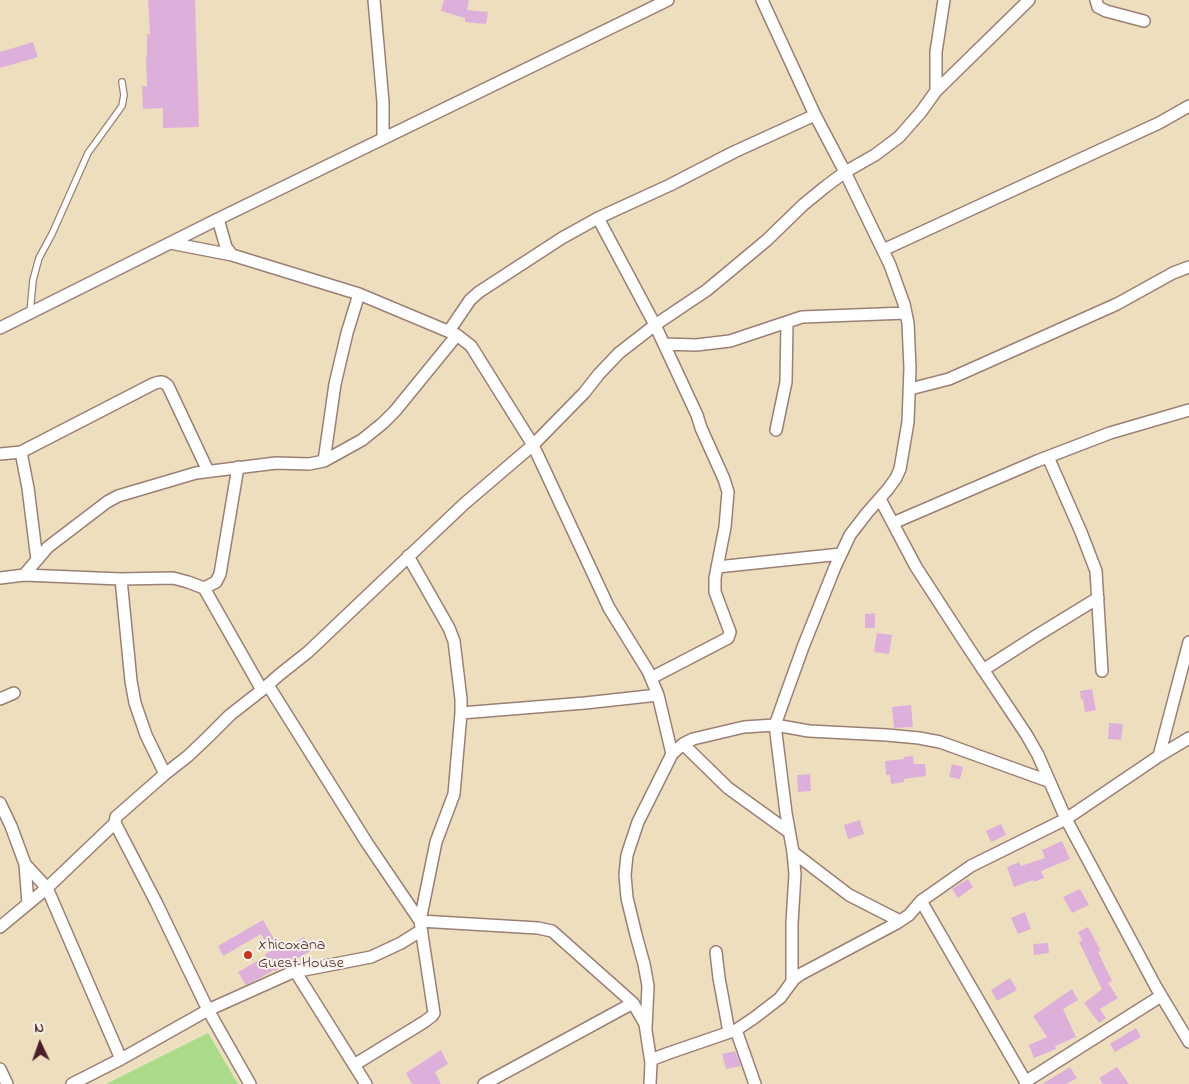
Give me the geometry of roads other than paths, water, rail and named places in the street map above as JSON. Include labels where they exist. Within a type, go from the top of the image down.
[{"type":"street","points":[[374,0],[383,138]]},
{"type":"street","points":[[0,328],[218,219],[668,0]]},
{"type":"street","points":[[762,0],[815,115],[845,172],[893,272],[904,304],[908,323],[910,368],[908,422],[900,469],[896,478],[880,500],[850,535],[803,647],[776,725],[795,874],[792,923],[792,982]]},
{"type":"street","points":[[936,91],[936,52],[944,0]]},
{"type":"street","points":[[0,927],[47,888],[115,823],[116,817],[195,750],[230,715],[308,652],[464,504],[533,445],[619,353],[655,325],[707,290],[767,240],[803,205],[825,187],[899,137],[922,112],[936,91],[1029,0]]},
{"type":"street","points":[[1096,0],[1098,7],[1106,11],[1144,21]]},
{"type":"street","points":[[883,250],[1159,122],[1189,106]]},
{"type":"street","points":[[24,575],[48,547],[107,502],[118,496],[196,473],[276,463],[308,464],[324,461],[362,440],[383,423],[395,410],[453,333],[470,300],[479,292],[562,238],[598,218],[815,115]]},
{"type":"street","points":[[598,218],[655,325],[697,415],[728,492],[725,527],[714,592],[730,632],[728,638],[651,678]]},
{"type":"street","points":[[218,219],[226,247],[232,255]]},
{"type":"street","points":[[170,243],[232,255],[359,294],[453,333],[471,346],[533,445],[609,608],[648,671],[658,695],[672,754]]},
{"type":"street","points":[[910,389],[949,378],[976,367],[1117,304],[1172,273],[1189,268]]},
{"type":"street","points":[[324,461],[335,384],[347,333],[359,294]]},
{"type":"street","points":[[664,344],[696,345],[730,341],[808,316],[906,313]]},
{"type":"street","points":[[776,430],[786,382],[787,322]]},
{"type":"street","points":[[0,454],[21,452],[152,384],[163,381],[168,386],[208,471]]},
{"type":"street","points":[[893,523],[1048,457],[1110,433],[1189,410]]},
{"type":"street","points":[[21,452],[28,488],[37,560]]},
{"type":"street","points":[[1048,457],[1096,571],[1102,670]]},
{"type":"street","points":[[204,588],[216,582],[220,574],[238,468]]},
{"type":"street","points":[[880,500],[916,567],[1038,755],[1066,819],[1161,996],[1189,1042]]},
{"type":"street","points":[[717,567],[841,554]]},
{"type":"street","points":[[354,1065],[432,1016],[434,1008],[421,926],[436,842],[454,794],[462,713],[454,642],[408,556]]},
{"type":"street","points":[[0,578],[24,575],[121,579],[173,578],[204,588],[265,687],[421,926]]},
{"type":"street","points":[[121,579],[131,681],[135,703],[146,735],[165,774]]},
{"type":"street","points":[[983,670],[1098,598]]},
{"type":"street","points":[[1159,756],[1189,642]]},
{"type":"street","points":[[0,699],[14,693]]},
{"type":"street","points":[[462,713],[658,695]]},
{"type":"street","points":[[650,1084],[646,1028],[648,986],[627,898],[624,875],[627,855],[638,822],[672,754],[683,744],[693,739],[744,727],[776,725],[809,731],[920,738],[940,742],[1048,781]]},
{"type":"street","points":[[650,1063],[657,1057],[733,1031],[780,998],[792,982],[801,974],[900,921],[909,915],[921,901],[971,866],[1066,819],[1189,738]]},
{"type":"street","points":[[683,744],[728,788],[789,832]]},
{"type":"street","points":[[0,803],[25,864],[28,904]]},
{"type":"street","points":[[115,823],[156,902],[208,1010],[250,1084]]},
{"type":"street","points":[[793,852],[849,895],[900,921]]},
{"type":"street","points":[[25,864],[47,888],[121,1059]]},
{"type":"street","points":[[921,901],[1026,1083],[1161,996]]},
{"type":"street","points":[[72,1084],[208,1010],[295,971],[371,957],[401,943],[417,933],[421,926]]},
{"type":"street","points":[[421,926],[538,928],[552,931],[633,1003],[646,1028]]},
{"type":"street","points":[[716,952],[719,978],[733,1031],[755,1084]]},
{"type":"street","points":[[295,971],[366,1084]]},
{"type":"street","points":[[484,1084],[633,1003]]},
{"type":"street","points":[[0,1069],[7,1084]]},
{"type":"lane","points":[[30,313],[33,280],[39,258],[52,234],[88,153],[122,106],[124,95],[122,82]]},
{"type":"place","name":"Xhicoxana Guest House","points":[[248,955]]}]
